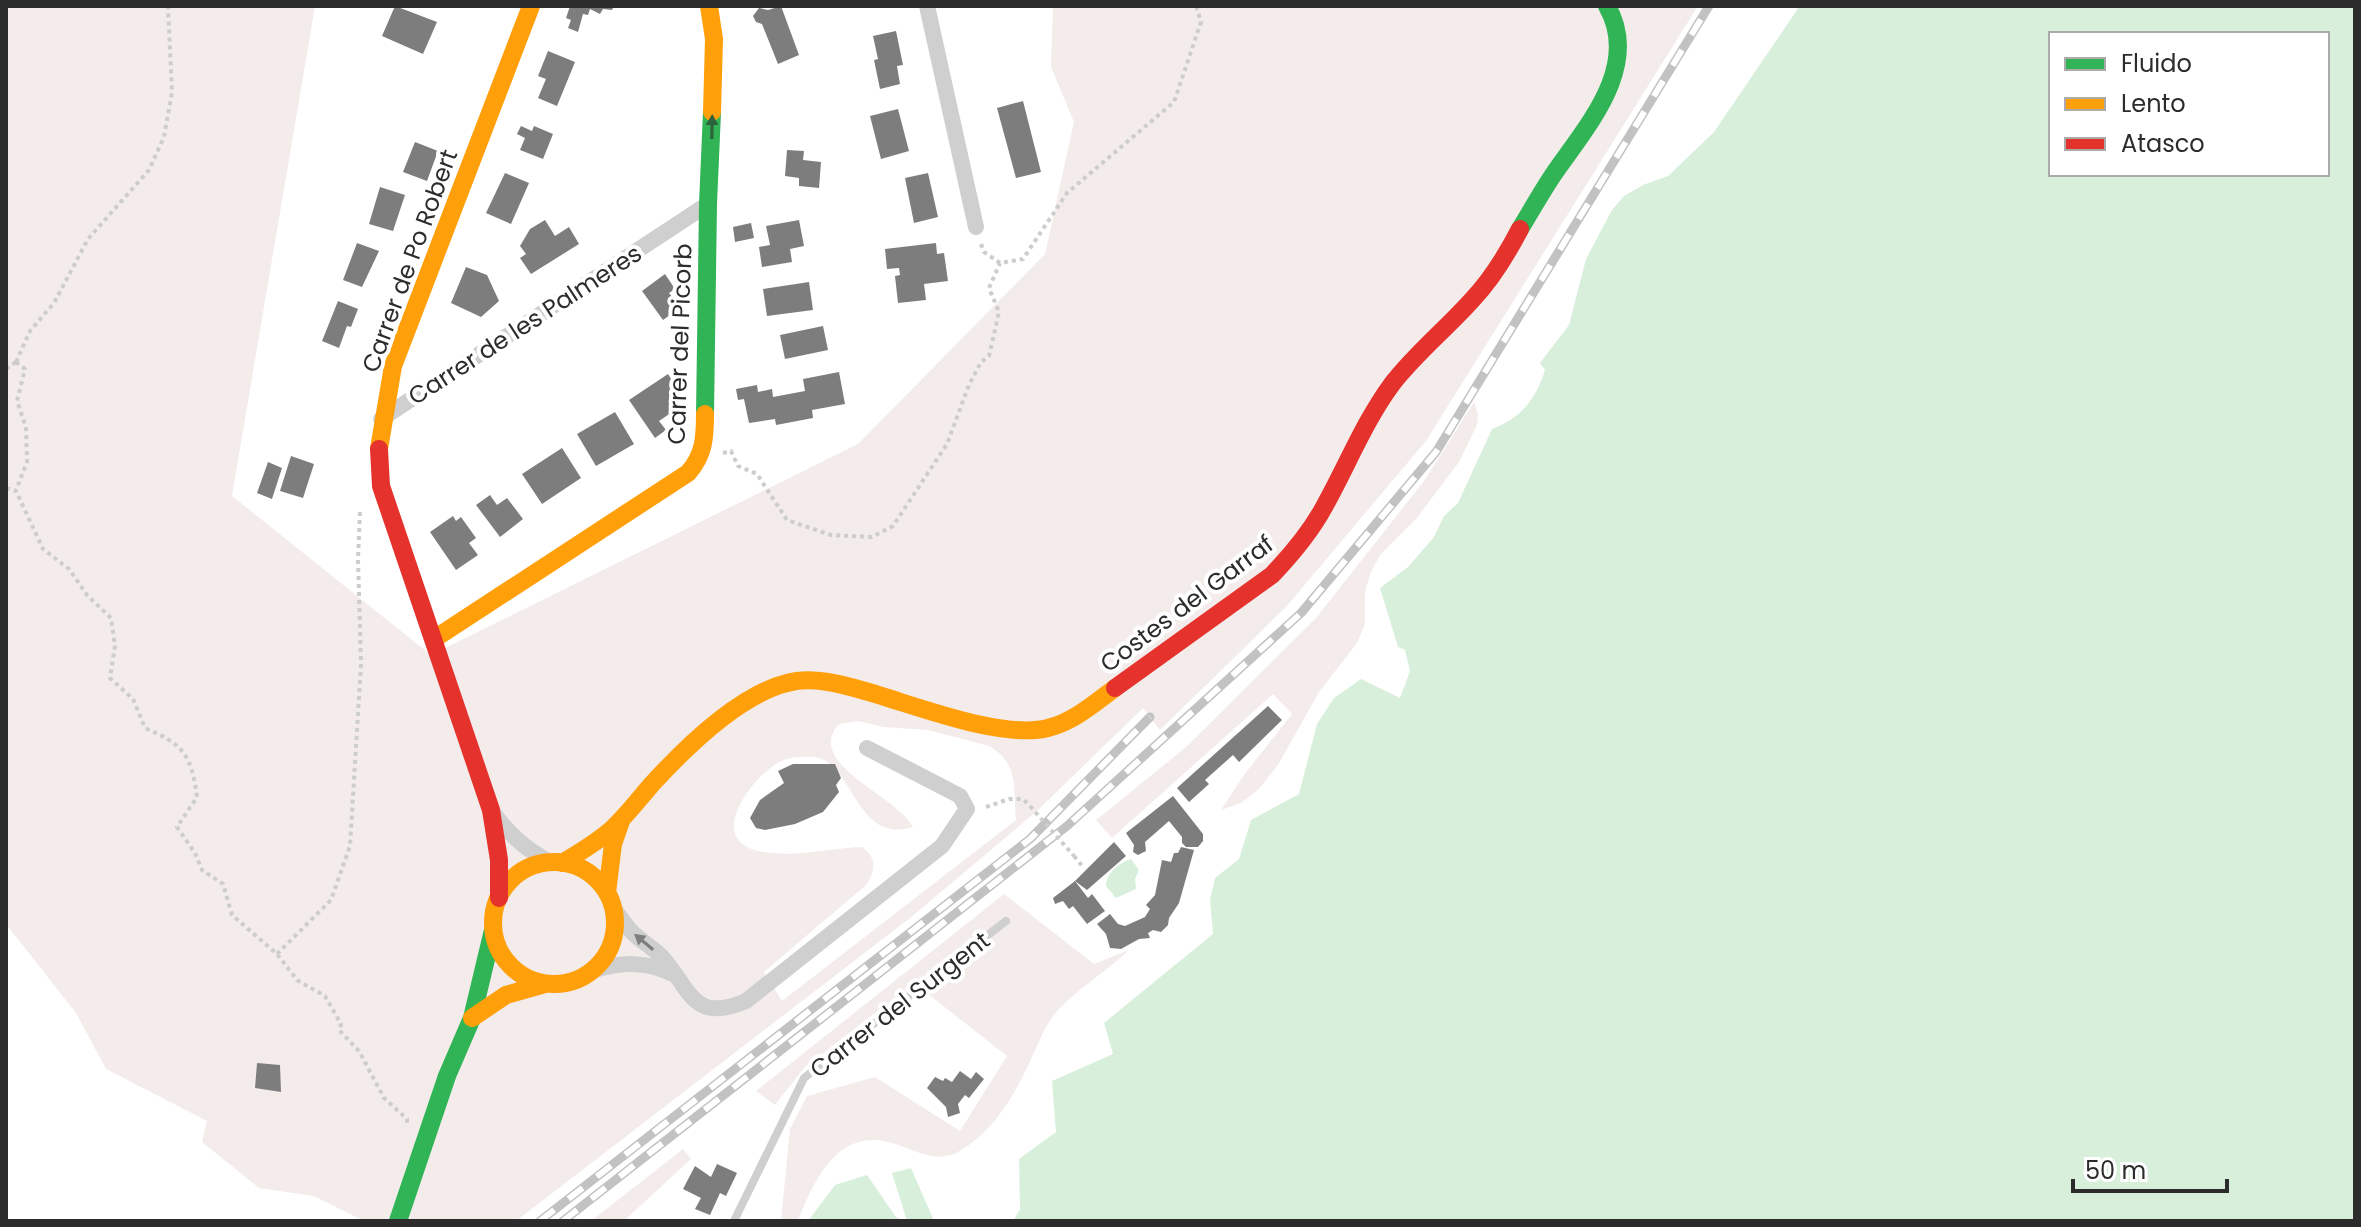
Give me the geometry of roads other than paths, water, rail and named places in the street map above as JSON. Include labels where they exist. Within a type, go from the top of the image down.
[{"type":"main road","name":"Carrer de Po Robert","points":[[499,898],[499,860],[491,810],[381,486],[377,457],[381,419],[393,366],[531,6]]},
{"type":"main road","name":"Carrer del Picorb","points":[[434,639],[688,473],[700,459],[705,439],[714,39],[709,6]]},
{"type":"main road","name":"Costes del Garraf","points":[[556,863],[599,839],[622,820],[653,783],[720,723],[756,697],[787,683],[813,681],[846,686],[1004,729],[1044,729],[1084,711],[1272,575],[1292,557],[1321,516],[1377,406],[1392,384],[1453,323],[1488,282],[1545,186],[1594,117],[1616,67],[1616,29],[1607,6]]},
{"type":"main road","name":"Costes del Garraf","points":[[610,900],[613,844],[622,820]]},
{"type":"main road","points":[[398,1221],[447,1076],[472,1018],[499,898],[520,873],[535,866],[556,863],[588,873],[610,900],[615,925],[605,957],[594,970],[572,982],[510,992],[491,1001],[472,1018]]},
{"type":"main road","points":[[494,922],[499,948],[508,963],[530,979],[547,984]]},
{"type":"street","points":[[927,6],[976,227]]},
{"type":"street","name":"Carrer de les Palmeres","points":[[381,419],[708,204]]},
{"type":"street","points":[[610,900],[633,933],[662,957],[687,995],[720,1009],[746,1001],[942,846],[967,809],[960,796],[867,748]]},
{"type":"street","name":"Carrer de Po Robert","points":[[491,810],[507,832],[525,848],[556,863]]},
{"type":"street","points":[[594,970],[631,962],[659,967],[674,975]]},
{"type":"lane","name":"Carrer del Surgent","points":[[734,1221],[804,1078],[1006,921]]},
{"type":"railway","points":[[563,1221],[1067,826],[1301,613],[1436,452],[1709,6]]},
{"type":"railway","points":[[540,1221],[1030,839],[1150,717]]}]
